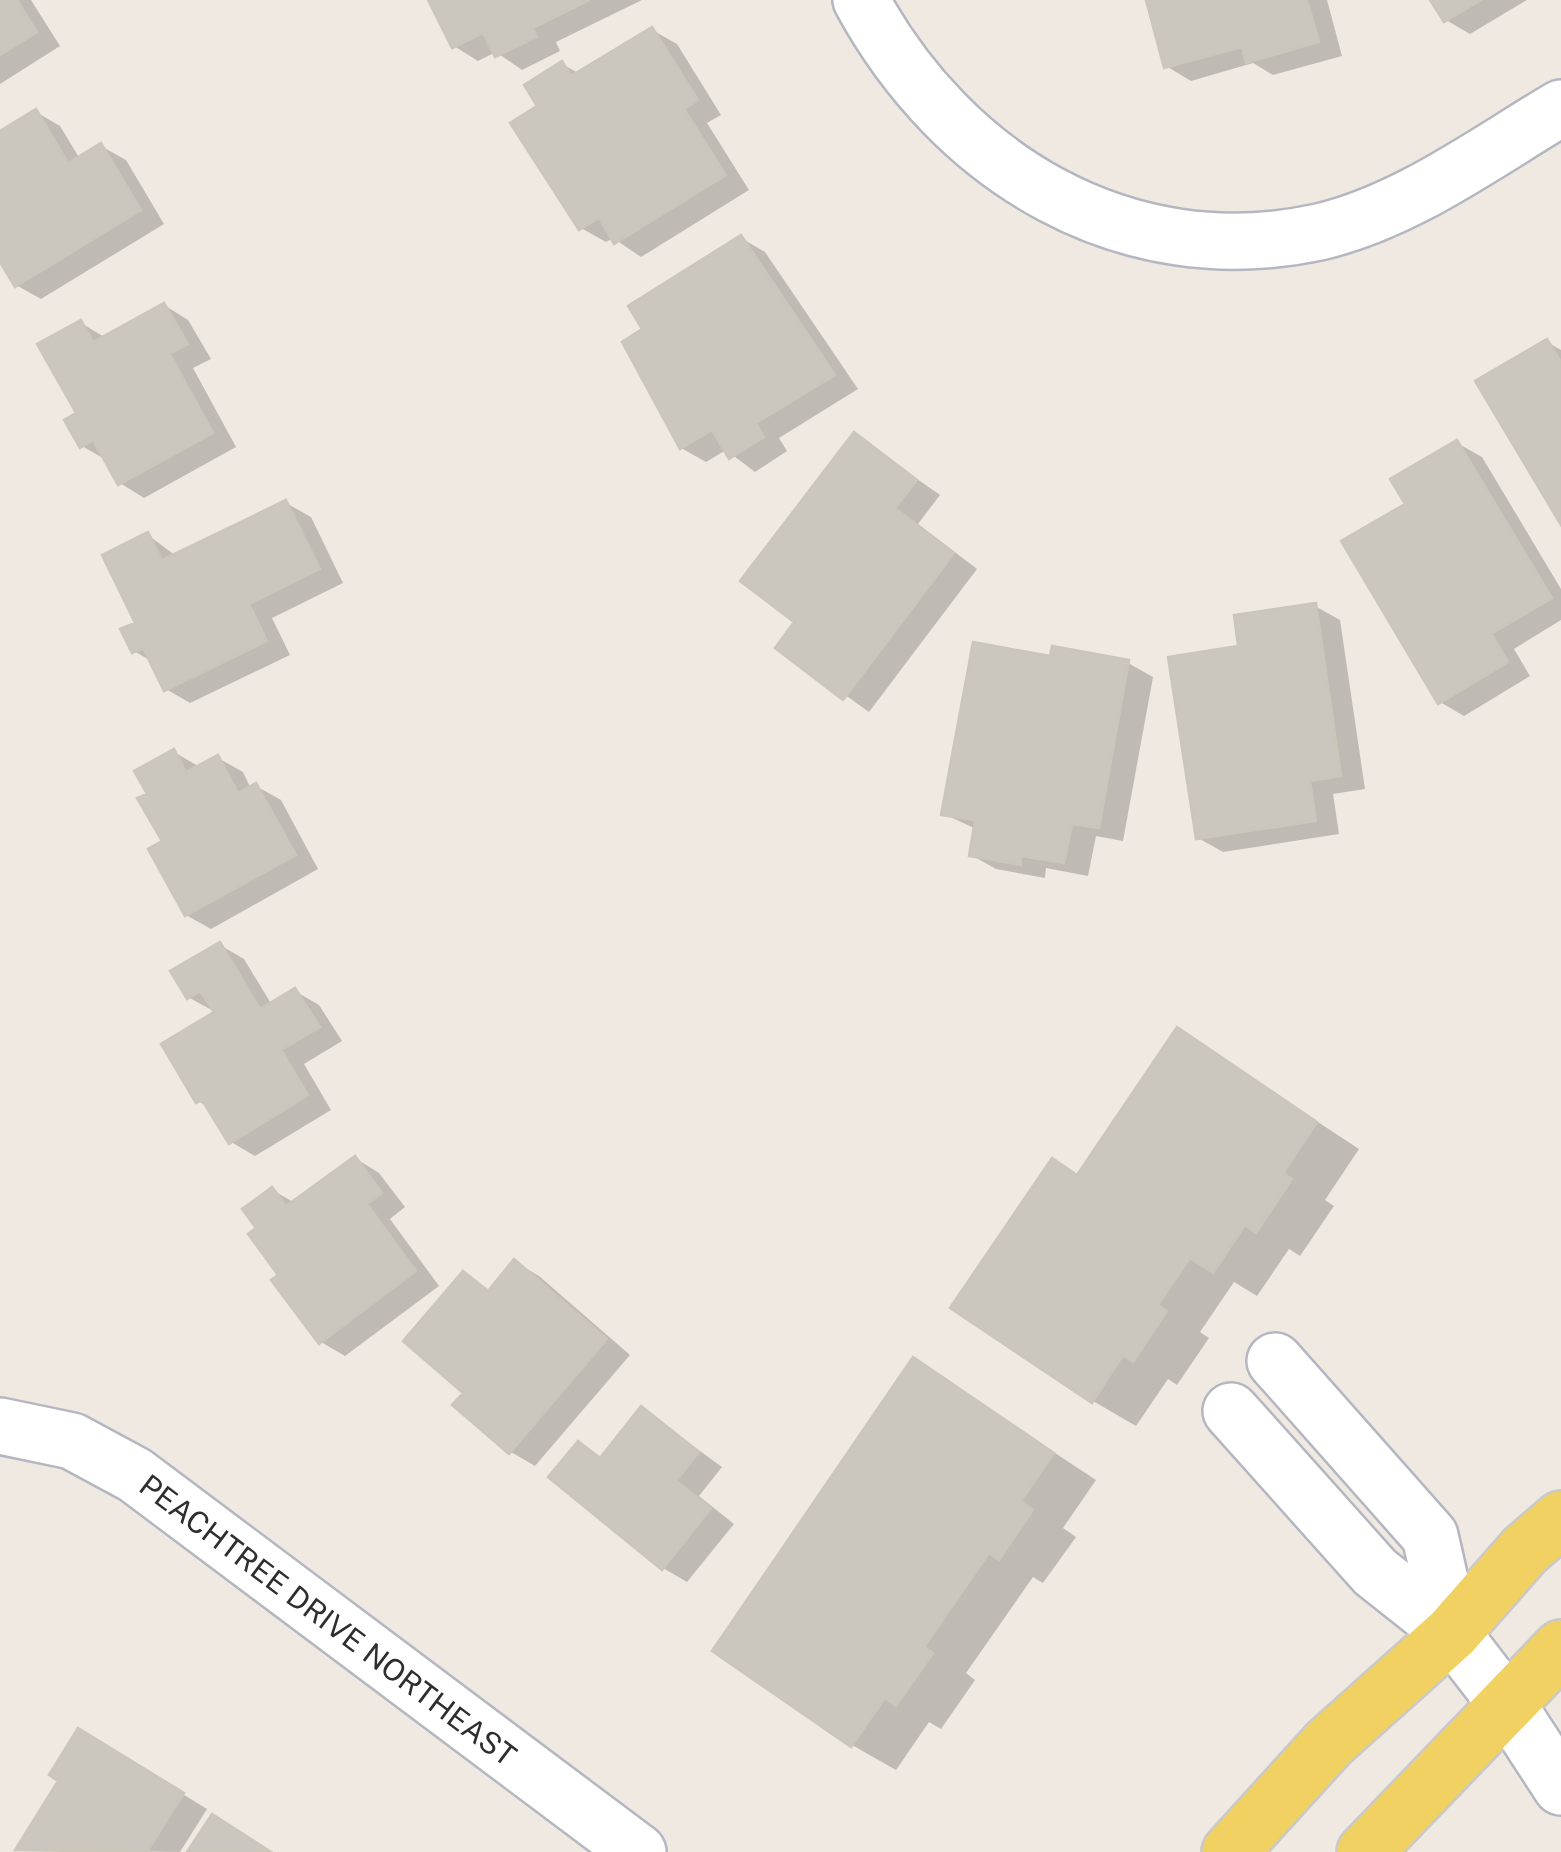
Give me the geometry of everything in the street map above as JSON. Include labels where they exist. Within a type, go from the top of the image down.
[{"type":"main road","points":[[1230,1852],[1328,1742],[1452,1634],[1525,1550],[1561,1519]]},
{"type":"main road","points":[[1365,1852],[1509,1707],[1561,1648]]},
{"type":"street","points":[[861,0],[876,27],[948,122],[1034,189],[1146,233],[1254,242],[1321,231],[1398,204],[1561,108]]},
{"type":"street","points":[[1275,1361],[1430,1536],[1452,1634]]},
{"type":"street","points":[[1231,1412],[1375,1572],[1452,1634],[1509,1707],[1561,1787]]},
{"type":"street","name":"PEACHTREE DRIVE NORTHEAST","points":[[0,1426],[72,1441],[135,1476],[638,1852]]},
{"type":"building","points":[[0,0],[17,0],[37,32],[0,55]]},
{"type":"building","points":[[428,0],[590,0],[533,28],[537,37],[495,57],[483,33],[452,48]]},
{"type":"building","points":[[1146,0],[1307,0],[1319,42],[1246,63],[1242,47],[1164,68]]},
{"type":"building","points":[[1430,0],[1481,0],[1444,22]]},
{"type":"building","points":[[652,27],[698,100],[684,109],[726,175],[614,244],[599,218],[579,230],[510,123],[537,106],[524,85],[562,61],[571,76]]},
{"type":"building","points":[[36,109],[68,163],[101,143],[141,210],[15,287],[0,262],[0,131]]},
{"type":"building","points":[[741,235],[835,375],[756,423],[764,437],[729,459],[712,430],[680,449],[622,342],[642,329],[628,306]]},
{"type":"building","points":[[164,303],[188,344],[170,354],[213,433],[118,485],[93,440],[80,448],[64,420],[76,413],[37,344],[81,320],[93,342]]},
{"type":"building","points":[[1547,339],[1561,362],[1561,525],[1475,381]]},
{"type":"building","points":[[854,432],[917,480],[895,508],[954,553],[843,700],[775,648],[794,622],[740,581]]},
{"type":"building","points":[[1457,440],[1552,598],[1491,634],[1508,662],[1438,704],[1341,541],[1405,504],[1390,479]]},
{"type":"building","points":[[286,500],[320,569],[249,604],[267,641],[164,691],[143,648],[132,653],[120,629],[135,623],[102,555],[148,532],[162,560]]},
{"type":"building","points":[[1316,603],[1341,776],[1310,781],[1316,821],[1196,839],[1168,657],[1238,646],[1234,615]]},
{"type":"building","points":[[973,642],[1050,656],[1052,646],[1129,660],[1099,828],[1072,824],[1064,863],[1021,856],[1021,865],[969,856],[975,820],[941,815]]},
{"type":"building","points":[[174,749],[186,772],[218,755],[238,793],[256,783],[296,855],[185,916],[148,849],[162,841],[137,798],[147,794],[134,771]]},
{"type":"building","points":[[220,942],[260,1009],[295,988],[320,1027],[281,1050],[308,1095],[229,1144],[202,1100],[196,1103],[161,1044],[214,1012],[200,991],[187,999],[170,971]]},
{"type":"building","points":[[1177,1027],[1317,1122],[1283,1173],[1292,1179],[1256,1233],[1245,1225],[1213,1273],[1190,1258],[1158,1305],[1167,1311],[1133,1362],[1123,1355],[1092,1403],[950,1308],[1052,1158],[1077,1175]]},
{"type":"building","points":[[355,1156],[382,1193],[367,1204],[416,1271],[319,1344],[271,1280],[278,1275],[248,1234],[256,1228],[242,1209],[272,1187],[286,1206]]},
{"type":"building","points":[[514,1259],[607,1339],[509,1454],[452,1405],[463,1393],[403,1341],[463,1271],[488,1291]]},
{"type":"building","points":[[913,1357],[1054,1453],[1021,1501],[1033,1510],[999,1560],[989,1553],[924,1647],[933,1653],[896,1706],[885,1698],[851,1747],[712,1651]]},
{"type":"building","points":[[641,1406],[699,1452],[676,1481],[711,1508],[662,1570],[548,1477],[578,1441],[600,1458]]},
{"type":"building","points":[[78,1728],[184,1793],[147,1852],[15,1850],[58,1781],[49,1775]]},
{"type":"building","points":[[212,1814],[271,1852],[187,1852]]}]
